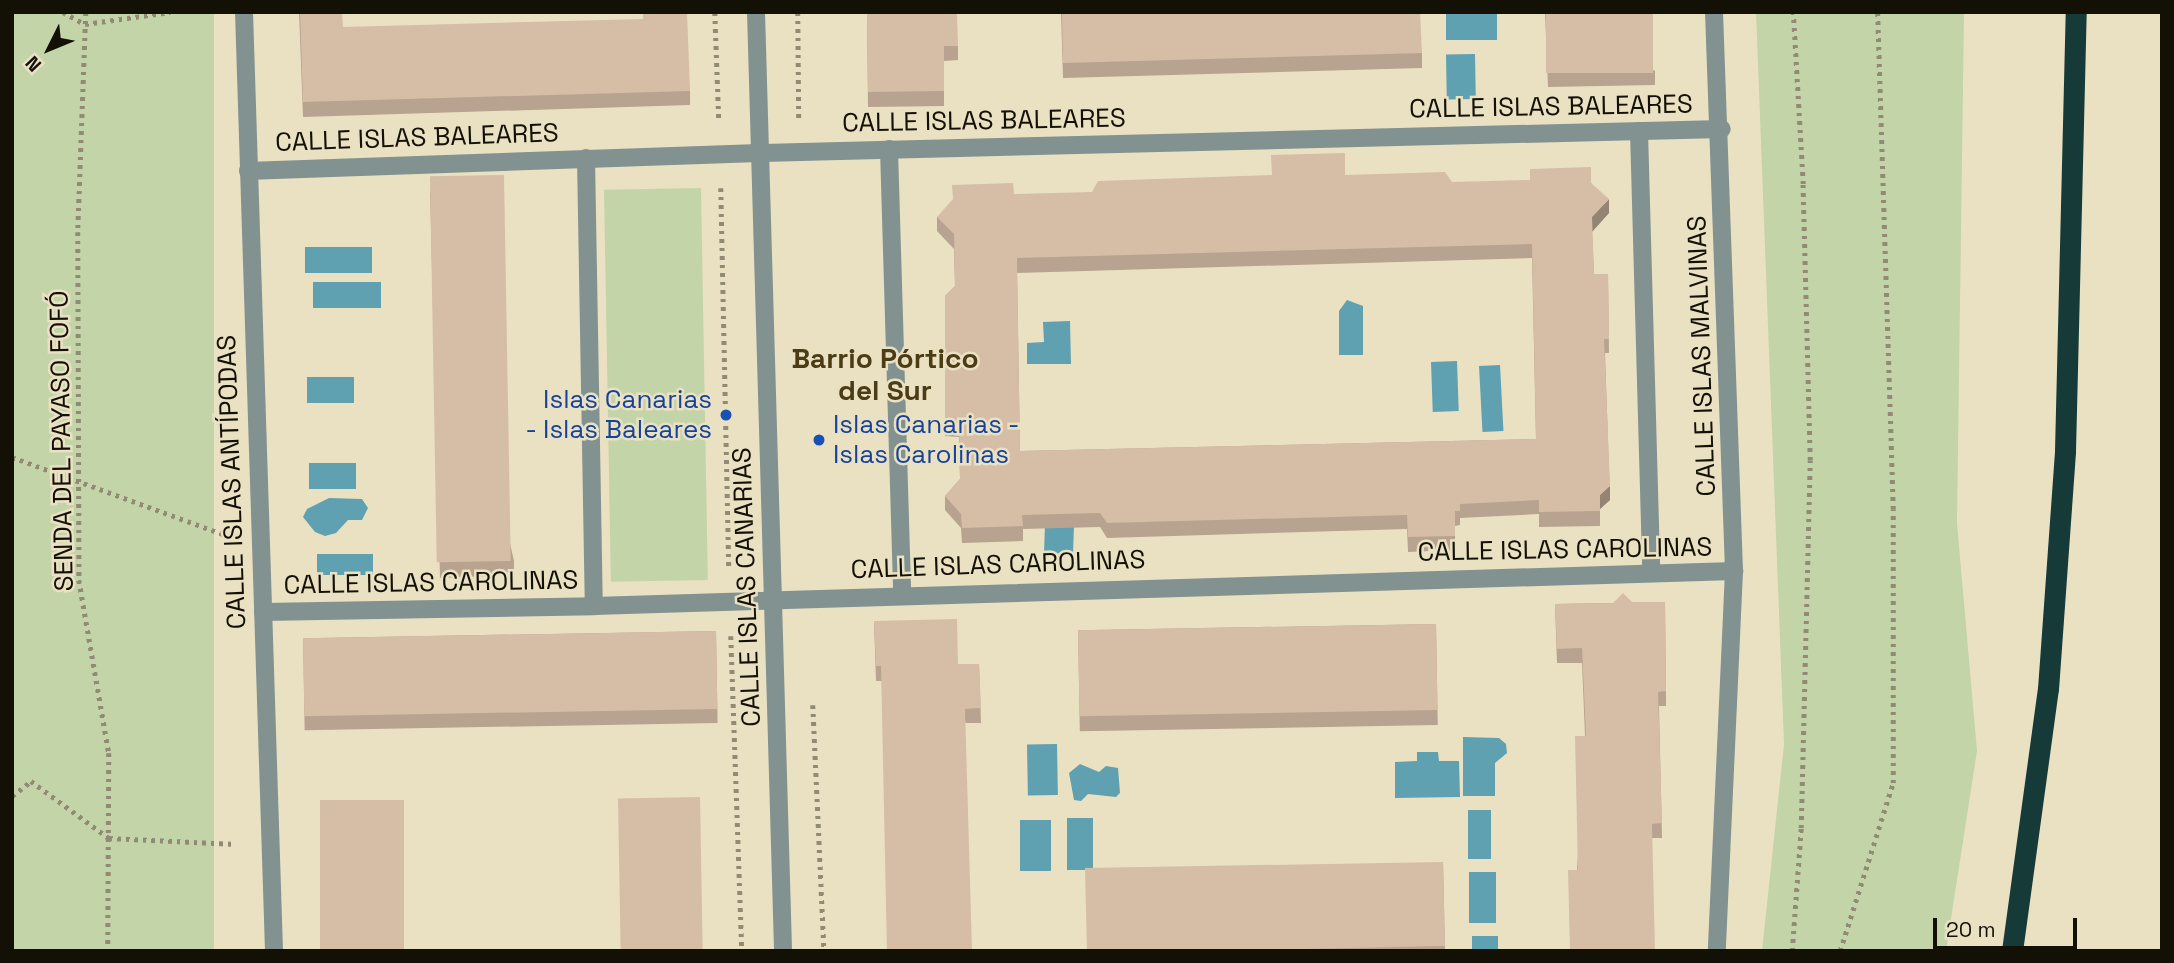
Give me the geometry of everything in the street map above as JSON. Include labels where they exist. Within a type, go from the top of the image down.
[{"type":"highway","points":[[2012,951],[2048,690],[2063,477],[2077,12]]},
{"type":"street","name":"CALLE ISLAS ANTÍPODAS","points":[[244,12],[274,951]]},
{"type":"street","name":"CALLE ISLAS CANARIAS","points":[[756,12],[783,951]]},
{"type":"street","name":"CALLE ISLAS MALVINAS","points":[[1714,12],[1722,129],[1734,571],[1717,951]]},
{"type":"street","name":"CALLE ISLAS BALEARES","points":[[248,171],[889,149],[1722,129]]},
{"type":"street","points":[[1639,131],[1651,573]]},
{"type":"street","points":[[889,149],[902,594]]},
{"type":"street","points":[[586,158],[594,606]]},
{"type":"street","name":"CALLE ISLAS CAROLINAS","points":[[263,611],[594,606],[902,594],[1734,571]]},
{"type":"path","points":[[63,12],[85,24],[170,12]]},
{"type":"path","name":"SENDA DEL PAYASO FOFÓ","points":[[86,12],[78,232],[79,580],[109,753],[108,951]]},
{"type":"path","points":[[715,12],[742,951]]},
{"type":"path","points":[[1792,951],[1801,828],[1810,460],[1803,184],[1793,12]]},
{"type":"path","points":[[1840,951],[1893,783],[1894,509],[1877,12]]},
{"type":"path","points":[[12,457],[79,485],[226,536],[260,534]]},
{"type":"path","points":[[12,796],[31,781],[109,838],[235,844],[270,829]]},
{"type":"green space","points":[[12,12],[214,12],[214,951],[12,951]]},
{"type":"green space","points":[[1756,12],[1964,12],[1957,523],[1977,751],[1946,951],[1762,951],[1784,744]]},
{"type":"green space","points":[[701,188],[708,580],[611,582],[604,190]]},
{"type":"water","points":[[1446,12],[1497,12],[1497,40],[1446,40]]},
{"type":"water","points":[[1475,54],[1476,99],[1447,99],[1446,55]]},
{"type":"water","points":[[305,247],[372,247],[372,273],[305,273]]},
{"type":"water","points":[[313,282],[381,282],[381,308],[313,308]]},
{"type":"water","points":[[1347,300],[1363,306],[1363,355],[1339,355],[1339,311]]},
{"type":"water","points":[[1070,321],[1071,364],[1027,364],[1027,343],[1044,342],[1043,322]]},
{"type":"water","points":[[1457,361],[1459,411],[1433,412],[1431,362]]},
{"type":"water","points":[[1500,365],[1503,431],[1482,432],[1479,366]]},
{"type":"water","points":[[307,377],[354,377],[354,403],[307,403]]},
{"type":"water","points":[[309,463],[356,463],[356,489],[309,489]]},
{"type":"water","points":[[1046,496],[1075,497],[1073,554],[1044,553]]},
{"type":"water","points":[[329,498],[362,499],[368,508],[362,520],[348,520],[336,533],[325,536],[315,532],[303,517],[307,509]]},
{"type":"water","points":[[317,554],[373,554],[373,575],[317,575]]},
{"type":"water","points":[[1463,737],[1499,738],[1506,744],[1507,753],[1495,763],[1495,796],[1463,796]]},
{"type":"water","points":[[1057,744],[1058,795],[1028,796],[1027,745]]},
{"type":"water","points":[[1417,752],[1438,752],[1439,761],[1459,761],[1460,797],[1395,798],[1395,762],[1417,761]]},
{"type":"water","points":[[1080,764],[1099,772],[1106,766],[1118,768],[1120,793],[1116,797],[1088,794],[1081,801],[1074,800],[1069,773]]},
{"type":"water","points":[[1468,810],[1491,810],[1491,859],[1468,859]]},
{"type":"water","points":[[1067,818],[1093,818],[1093,870],[1067,870]]},
{"type":"water","points":[[1020,820],[1051,820],[1051,871],[1020,871]]},
{"type":"water","points":[[1469,872],[1496,872],[1496,923],[1469,923]]},
{"type":"water","points":[[1472,936],[1498,936],[1498,951],[1472,951]]},
{"type":"building","points":[[300,12],[342,12],[343,27],[643,19],[643,12],[687,12],[690,91],[303,102]]},
{"type":"building","points":[[867,12],[957,12],[958,46],[944,46],[944,91],[868,92]]},
{"type":"building","points":[[1062,12],[1420,12],[1422,53],[1063,63]]},
{"type":"building","points":[[1546,12],[1653,12],[1653,73],[1546,73]]},
{"type":"building","points":[[1345,153],[1345,175],[1445,172],[1452,182],[1530,180],[1530,169],[1591,167],[1591,183],[1609,199],[1592,217],[1594,274],[1608,274],[1609,339],[1604,339],[1610,486],[1600,495],[1600,511],[1539,512],[1539,500],[1460,504],[1460,511],[1455,511],[1455,536],[1408,537],[1407,515],[1107,523],[1100,513],[1022,515],[1023,526],[962,528],[961,514],[945,496],[960,479],[959,422],[945,422],[945,296],[955,286],[954,234],[937,217],[953,199],[952,185],[1013,183],[1014,194],[1092,192],[1098,181],[1272,175],[1271,155]],"holes":[[[1532,244],[1536,439],[1020,451],[1017,258]]]},
{"type":"building","points":[[504,175],[511,561],[437,562],[430,176]]},
{"type":"building","points":[[1623,593],[1632,602],[1665,602],[1666,691],[1658,692],[1662,823],[1652,824],[1655,951],[1570,951],[1568,870],[1578,870],[1575,736],[1586,736],[1582,648],[1557,649],[1555,604],[1613,603]]},
{"type":"building","points":[[957,619],[958,664],[979,664],[981,708],[965,709],[972,951],[887,951],[881,666],[876,666],[874,621]]},
{"type":"building","points":[[1436,624],[1438,710],[1080,716],[1078,630]]},
{"type":"building","points":[[716,631],[717,709],[304,716],[303,638]]},
{"type":"building","points":[[700,797],[703,951],[621,951],[618,798]]},
{"type":"building","points":[[320,800],[404,800],[404,951],[320,951]]},
{"type":"building","points":[[1443,862],[1445,946],[1087,951],[1085,868]]},
{"type":"place","name":"Islas Canarias - Islas Baleares","points":[[726,415]]},
{"type":"place","name":"Islas Canarias - Islas Carolinas","points":[[819,440]]},
{"type":"district","name":"Barrio Pórtico del Sur","points":[[885,374]]}]
